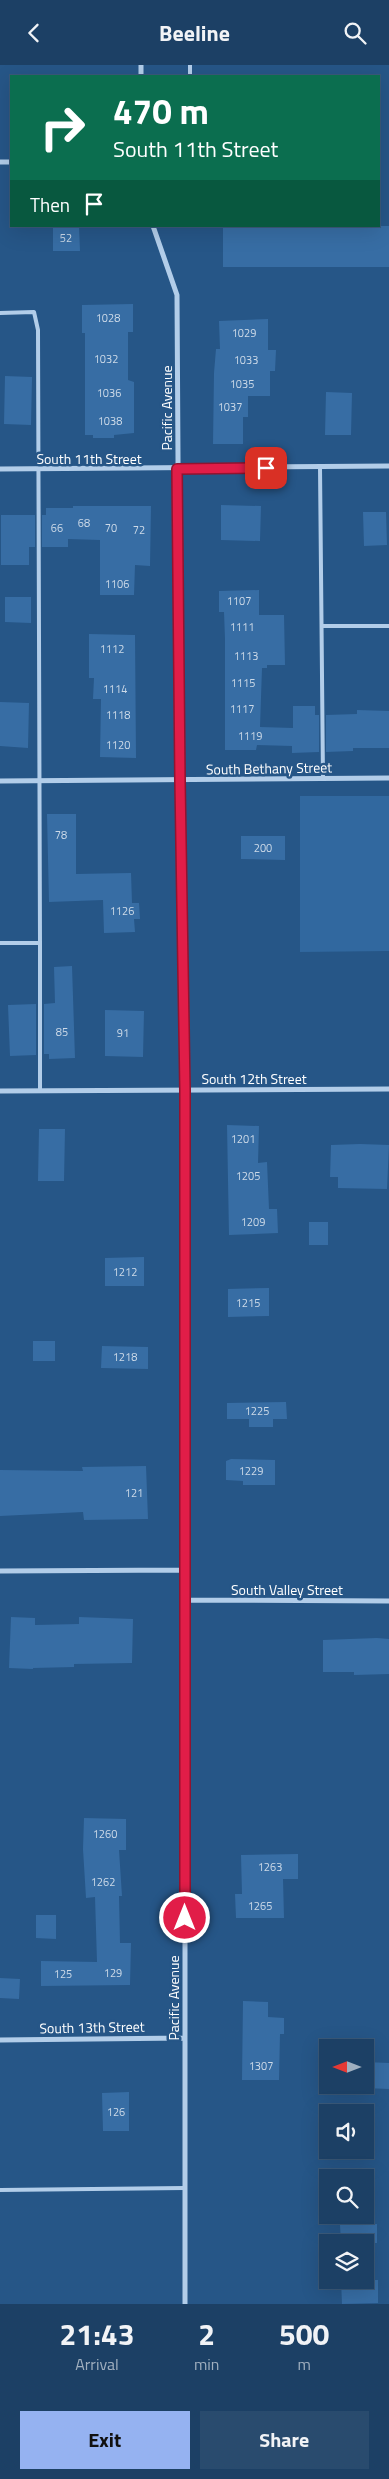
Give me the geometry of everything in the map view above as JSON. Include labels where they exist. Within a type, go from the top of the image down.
[{"type":"street","name":"Pacific Avenue","points":[[153,227],[177,295],[180,781],[185,1090],[185,2304]]},
{"type":"street","name":"South 11th Street","points":[[0,469],[389,467]]},
{"type":"street","name":"South Bethany Street","points":[[0,781],[389,778]]},
{"type":"street","name":"South 12th Street","points":[[0,1091],[389,1089]]},
{"type":"street","points":[[0,1571],[185,1570]]},
{"type":"street","name":"South Valley Street","points":[[185,1600],[389,1601]]},
{"type":"street","name":"South 13th Street","points":[[0,2040],[184,2038]]},
{"type":"lane","points":[[0,313],[34,312],[38,330],[40,1091]]},
{"type":"lane","points":[[320,467],[323,779]]},
{"type":"lane","points":[[322,626],[389,626]]},
{"type":"lane","points":[[0,943],[40,943]]},
{"type":"lane","points":[[0,2190],[185,2187]]},
{"type":"shaded area","points":[[300,796],[389,796],[389,951],[300,952]]},
{"type":"building","points":[[389,226],[389,267],[223,267],[223,227]]},
{"type":"building","points":[[53,227],[79,227],[80,251],[53,251]]},
{"type":"building","points":[[133,304],[133,332],[128,332],[128,380],[134,382],[134,433],[114,435],[114,438],[93,438],[93,435],[85,435],[85,333],[82,333],[82,305]]},
{"type":"building","points":[[268,319],[268,350],[276,350],[275,371],[270,371],[270,396],[248,396],[248,417],[243,417],[243,444],[213,444],[214,373],[216,349],[220,349],[219,321]]},
{"type":"building","points":[[5,376],[32,377],[31,425],[4,424]]},
{"type":"building","points":[[326,392],[352,393],[351,435],[325,435]]},
{"type":"building","points":[[221,505],[261,506],[260,541],[221,540]]},
{"type":"building","points":[[73,506],[151,506],[150,566],[135,565],[134,595],[100,595],[100,540],[68,539],[68,547],[42,547],[42,515],[46,515],[46,508],[73,508]]},
{"type":"building","points":[[363,512],[386,512],[387,545],[364,546]]},
{"type":"building","points":[[1,515],[35,515],[35,547],[29,547],[29,565],[1,565]]},
{"type":"building","points":[[259,590],[259,615],[284,615],[285,665],[267,665],[267,668],[262,668],[260,727],[293,728],[293,706],[315,706],[315,715],[319,715],[319,752],[292,753],[292,746],[257,745],[256,750],[225,750],[224,612],[219,612],[219,591]]},
{"type":"building","points":[[5,597],[31,597],[31,623],[5,622]]},
{"type":"building","points":[[89,634],[135,635],[136,758],[100,757],[101,699],[93,699],[94,678],[89,678]]},
{"type":"building","points":[[0,702],[29,703],[28,748],[0,746]]},
{"type":"building","points":[[357,710],[389,711],[389,748],[353,748],[353,751],[326,752],[326,715],[357,714]]},
{"type":"building","points":[[47,814],[76,814],[76,874],[131,873],[132,903],[139,903],[140,919],[134,919],[135,932],[104,933],[103,900],[49,902]]},
{"type":"building","points":[[241,836],[285,836],[285,860],[241,859]]},
{"type":"building","points":[[72,966],[75,1058],[49,1059],[49,1054],[44,1054],[44,1004],[55,1003],[54,967]]},
{"type":"building","points":[[36,1004],[36,1055],[10,1056],[8,1005]]},
{"type":"building","points":[[105,1010],[144,1011],[143,1057],[105,1056]]},
{"type":"building","points":[[227,1125],[259,1126],[258,1163],[267,1162],[269,1209],[277,1209],[278,1233],[229,1235]]},
{"type":"building","points":[[39,1129],[65,1129],[64,1181],[38,1181]]},
{"type":"building","points":[[331,1145],[389,1145],[387,1189],[338,1188],[338,1177],[330,1177]]},
{"type":"building","points":[[309,1222],[328,1222],[328,1245],[309,1245]]},
{"type":"building","points":[[144,1257],[144,1286],[105,1286],[105,1258]]},
{"type":"building","points":[[269,1288],[269,1316],[228,1317],[228,1289]]},
{"type":"building","points":[[33,1341],[55,1341],[55,1361],[33,1361]]},
{"type":"building","points":[[102,1346],[148,1347],[148,1369],[101,1368]]},
{"type":"building","points":[[286,1402],[287,1419],[273,1419],[273,1427],[249,1427],[249,1419],[227,1419],[227,1403]]},
{"type":"building","points":[[231,1459],[275,1460],[275,1485],[243,1485],[243,1481],[226,1480],[226,1461]]},
{"type":"building","points":[[146,1466],[148,1519],[84,1520],[83,1512],[0,1516],[0,1470],[83,1471],[82,1467]]},
{"type":"building","points":[[11,1617],[35,1618],[35,1625],[79,1624],[79,1617],[133,1619],[132,1663],[74,1664],[74,1667],[33,1669],[9,1668]]},
{"type":"building","points":[[389,1639],[389,1674],[354,1675],[354,1672],[323,1672],[323,1640]]},
{"type":"building","points":[[84,1818],[126,1819],[126,1850],[119,1850],[122,1896],[119,1896],[120,1943],[131,1943],[130,1985],[41,1986],[41,1961],[97,1962],[95,1897],[86,1898],[83,1849]]},
{"type":"building","points":[[298,1854],[298,1879],[283,1879],[284,1918],[236,1918],[235,1894],[242,1894],[241,1855]]},
{"type":"building","points":[[36,1915],[56,1915],[56,1939],[36,1938]]},
{"type":"building","points":[[0,1978],[20,1979],[19,1999],[0,1998]]},
{"type":"building","points":[[243,2001],[268,2002],[268,2017],[284,2018],[284,2034],[280,2034],[279,2080],[242,2080]]},
{"type":"building","points":[[374,2062],[389,2063],[389,2089],[374,2088]]},
{"type":"building","points":[[129,2092],[129,2131],[103,2131],[102,2093]]},
{"type":"building","points":[[377,2224],[377,2243],[374,2243],[374,2234],[340,2234],[340,2225]]},
{"type":"building","points":[[374,2280],[378,2280],[378,2303],[342,2304],[341,2289],[374,2289]]},
{"type":"route","points":[[185,1918],[185,1090],[177,469],[266,468]]}]
